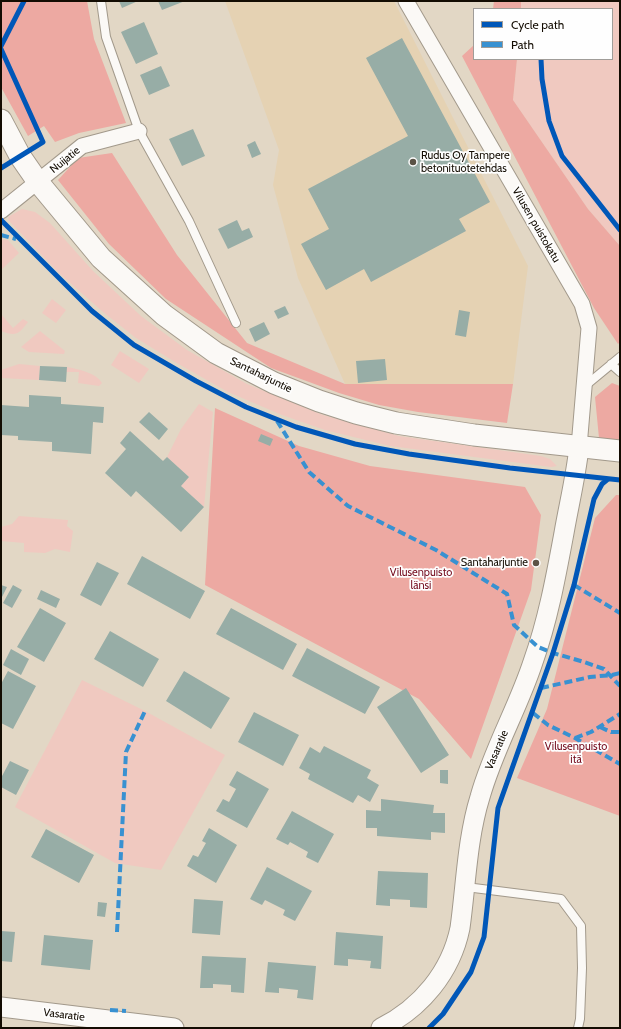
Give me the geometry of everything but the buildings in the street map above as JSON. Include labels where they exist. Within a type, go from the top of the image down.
[{"type":"main road","name":"Santaharjuntie","points":[[1,120],[20,156],[38,182],[101,258],[164,315],[216,353],[274,383],[319,401],[356,413],[396,423],[459,433],[620,452]]},
{"type":"street","name":"Vilusen puistokatu","points":[[406,1],[582,304],[589,328],[580,447]]},
{"type":"street","name":"Nuijatie","points":[[1,211],[82,146],[139,131]]},
{"type":"street","name":"Vasaratie","points":[[381,1028],[398,1018],[417,1004],[426,995],[446,967],[458,937],[474,821],[489,768],[525,685],[541,638],[558,567],[580,447]]},
{"type":"street","name":"Vasaratie","points":[[1,1007],[174,1028]]},
{"type":"lane","points":[[101,1],[106,37],[139,131],[190,221],[236,323]]},
{"type":"lane","points":[[585,386],[620,357]]},
{"type":"lane","points":[[611,364],[620,372]]},
{"type":"lane","points":[[466,887],[561,899],[581,926],[582,968],[580,1019],[578,1028]]},
{"type":"shaded area","points":[[225,1],[394,1],[528,266],[513,384],[345,384],[298,278],[273,185],[279,150]]},
{"type":"shaded area","points":[[521,1],[620,1],[620,246],[588,209],[513,100],[517,60],[613,60],[613,8],[521,8]]},
{"type":"shaded area","points":[[22,209],[35,212],[50,223],[93,271],[141,316],[187,350],[247,384],[323,415],[399,436],[541,456],[550,459],[557,466],[551,467],[390,446],[325,430],[282,415],[228,392],[136,338],[103,312],[60,274],[9,221],[8,217]]},
{"type":"shaded area","points":[[1,239],[8,240],[19,253],[1,270]]},
{"type":"shaded area","points":[[52,299],[66,310],[56,323],[42,313]]},
{"type":"shaded area","points":[[1,314],[13,328],[23,319],[28,322],[17,333],[6,333],[1,331]]},
{"type":"shaded area","points":[[40,331],[65,351],[64,354],[29,352],[21,347]]},
{"type":"shaded area","points":[[120,351],[149,369],[139,383],[111,365]]},
{"type":"shaded area","points":[[19,364],[40,366],[39,380],[1,378],[1,370]]},
{"type":"shaded area","points":[[67,367],[91,374],[102,383],[99,386],[78,383],[79,372],[66,372]]},
{"type":"shaded area","points":[[199,404],[213,412],[204,507],[181,486],[189,477],[167,457],[181,429]]},
{"type":"shaded area","points":[[19,516],[68,520],[67,526],[73,531],[70,552],[55,549],[45,553],[24,552],[24,543],[1,541],[1,527],[12,524]]},
{"type":"shaded area","points":[[82,680],[145,711],[225,755],[161,870],[115,863],[15,807]]},
{"type":"green space","points":[[1,1],[87,1],[94,39],[126,123],[79,133],[55,142],[44,126],[28,136],[1,87]]},
{"type":"green space","points":[[494,1],[521,1],[521,8],[493,8]]},
{"type":"green space","points":[[473,46],[473,60],[517,60],[513,100],[588,209],[620,246],[620,342],[618,344],[594,308],[462,56]]},
{"type":"green space","points":[[112,153],[177,255],[247,343],[345,384],[513,384],[507,423],[418,412],[379,405],[339,393],[271,368],[166,299],[109,244],[58,180],[78,158]]},
{"type":"green space","points":[[612,383],[620,386],[620,440],[599,438],[595,397]]},
{"type":"green space","name":"Vilusenpuisto länsi","points":[[215,408],[299,446],[370,466],[525,487],[541,515],[531,590],[471,759],[419,699],[205,585]]},
{"type":"green space","name":"Vilusenpuisto itä","points":[[616,495],[620,495],[620,816],[517,778],[547,709],[595,518]]},
{"type":"marked path","points":[[1,235],[16,239]]},
{"type":"marked path","points":[[277,421],[309,472],[348,506],[436,550],[507,594],[514,625],[538,647],[604,669],[620,686]]},
{"type":"marked path","points":[[574,585],[620,613]]},
{"type":"marked path","points":[[541,688],[590,677],[620,673]]},
{"type":"marked path","points":[[117,932],[126,752],[145,711]]},
{"type":"marked path","points":[[533,713],[548,725],[575,738],[620,764]]},
{"type":"marked path","points":[[575,738],[591,732],[620,714]]},
{"type":"marked path","points":[[600,727],[611,732],[620,732]]},
{"type":"marked path","points":[[110,1010],[126,1011]]},
{"type":"cycle path","points":[[1,46],[24,1]]},
{"type":"cycle path","points":[[1,49],[43,142],[1,168]]},
{"type":"cycle path","points":[[541,60],[542,79],[549,121],[562,156],[620,230]]},
{"type":"cycle path","points":[[1,220],[92,311],[134,345],[196,381],[246,407],[296,427],[355,444],[409,454],[510,468],[620,480]]},
{"type":"cycle path","points":[[429,1028],[443,1014],[471,972],[484,937],[498,808],[553,653],[574,585],[594,499],[602,484],[608,479]]},
{"type":"place","name":"Rudus Oy Tampere betonituotetehdas","points":[[413,162]]},
{"type":"place","name":"Santaharjuntie","points":[[536,563]]}]
